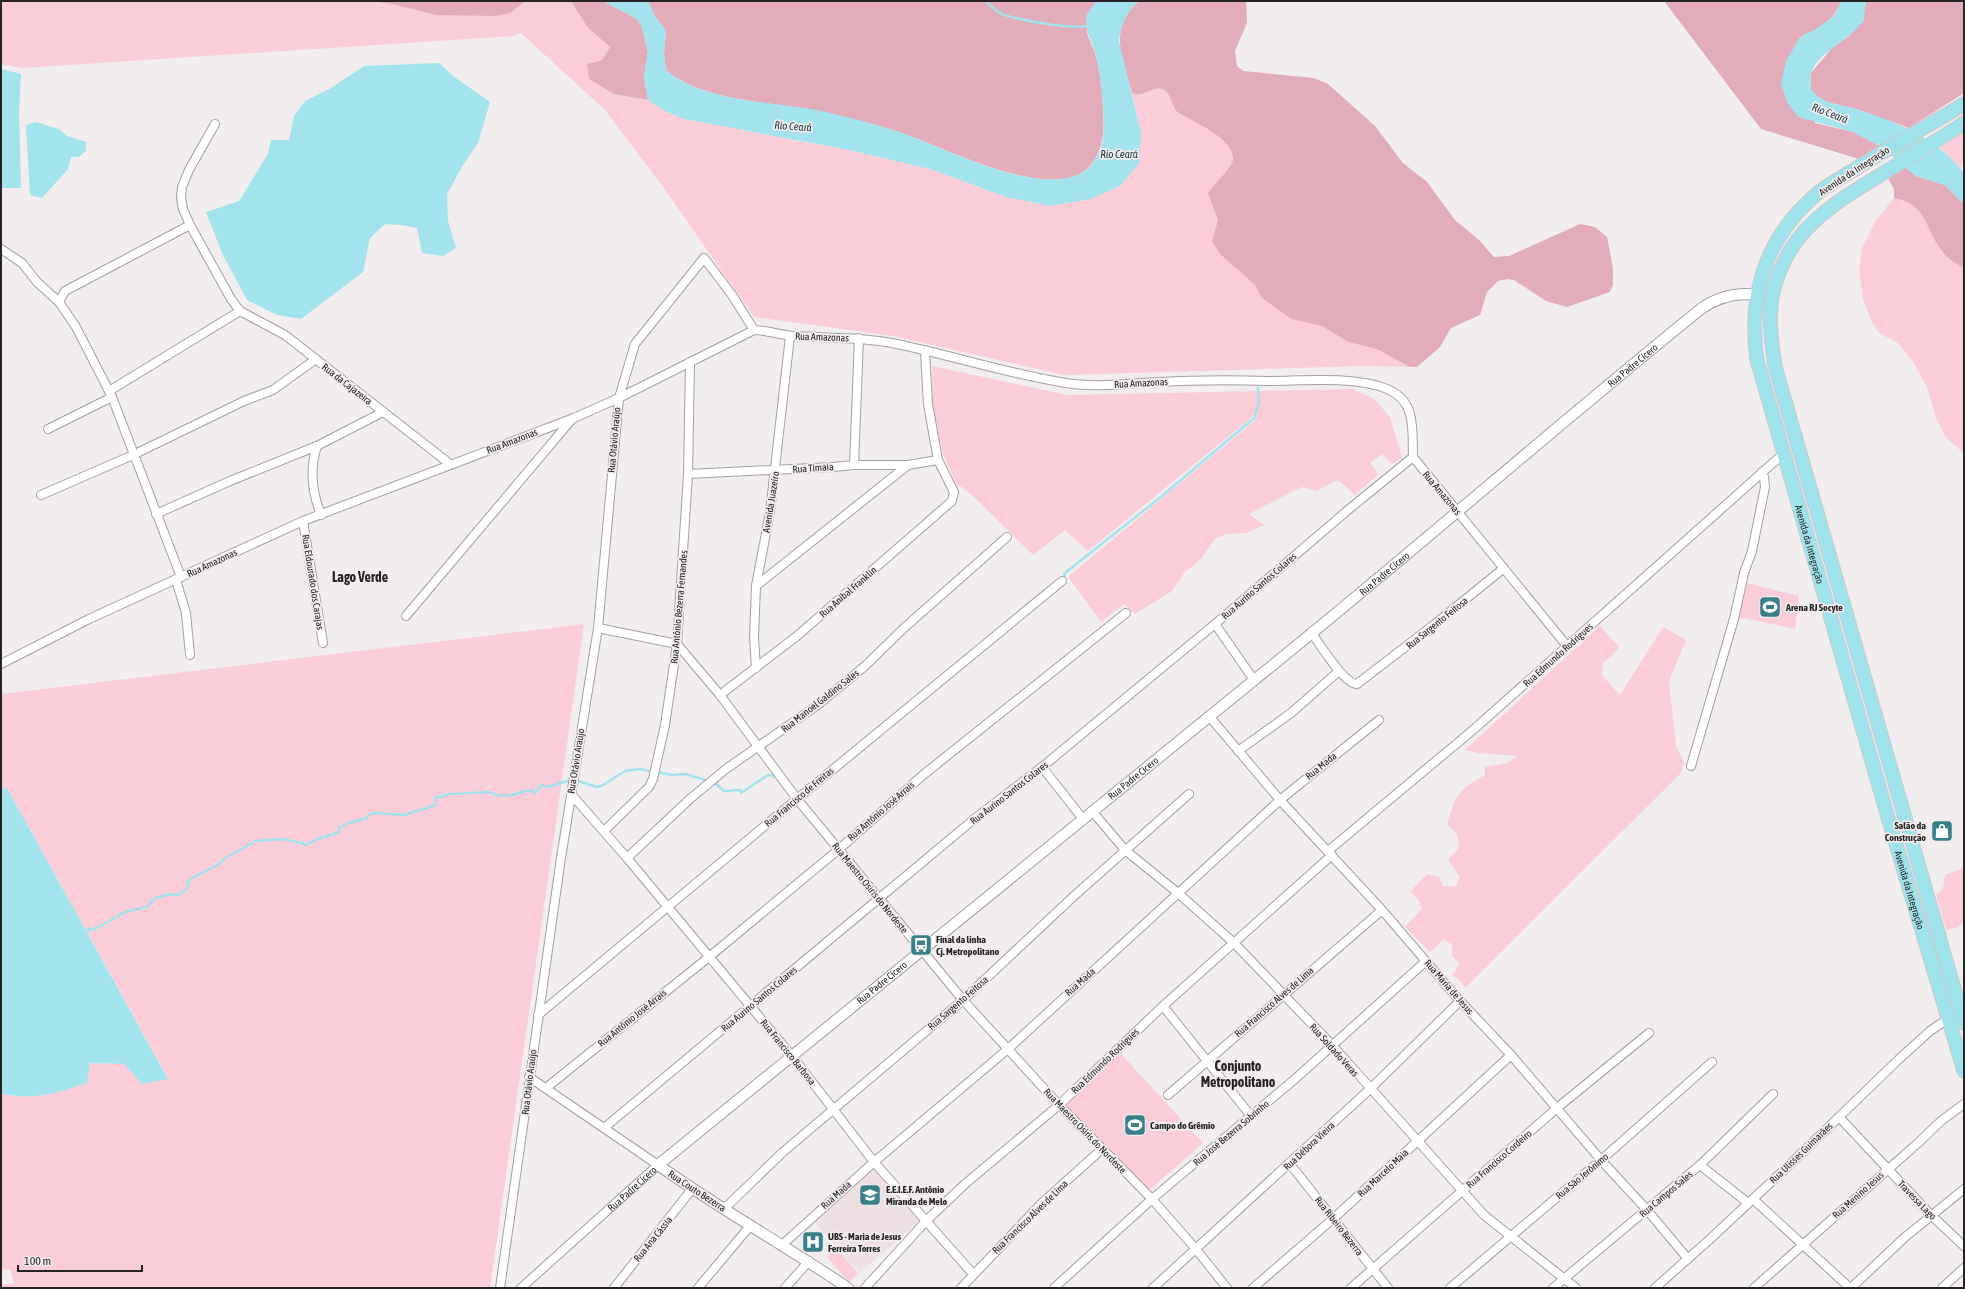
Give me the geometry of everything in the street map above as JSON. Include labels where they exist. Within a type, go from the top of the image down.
[{"type":"main road","name":"Avenida da Integração","points":[[1964,104],[1870,160],[1820,192],[1790,221],[1770,254],[1757,295],[1754,310],[1754,334],[1757,360],[1924,942],[1949,1018],[1964,1071]]},
{"type":"main road","name":"Avenida da Integração","points":[[1959,126],[1837,203],[1816,220],[1798,239],[1782,266],[1775,285],[1772,300],[1770,335],[1775,366],[1964,1023]]},
{"type":"main road","points":[[1775,423],[1790,417]]},
{"type":"main road","points":[[1918,919],[1933,914]]},
{"type":"main road","points":[[1924,942],[1939,937]]},
{"type":"street","name":"Rua da Cajazeira","points":[[215,124],[189,170],[182,187],[181,198],[183,209],[190,225],[222,286],[240,311],[284,335],[450,464]]},
{"type":"street","points":[[59,302],[60,296],[65,290],[190,225]]},
{"type":"street","points":[[1,249],[22,263],[37,282],[59,302],[71,317],[110,394],[179,579],[186,613],[190,655]]},
{"type":"street","name":"Rua Otávio Araújo","points":[[500,1288],[538,1015],[571,794],[598,628],[619,398],[635,344],[704,258],[732,295],[754,330]]},
{"type":"street","name":"Rua Padre Cícero","points":[[521,1288],[658,1165],[1254,680],[1458,512],[1577,410],[1702,308],[1712,301],[1732,295],[1757,295]]},
{"type":"street","points":[[48,429],[110,394],[240,311]]},
{"type":"street","name":"Rua Amazonas","points":[[1,664],[90,619],[303,521],[574,418],[619,398],[754,330],[764,330],[790,336],[859,338],[897,344],[967,363],[1080,384],[1226,380],[1348,382],[1376,385],[1395,393],[1405,401],[1412,424],[1413,457],[1566,646]]},
{"type":"street","name":"Avenida Juazeiro","points":[[756,668],[754,638],[756,586],[776,470],[790,336]]},
{"type":"street","points":[[854,465],[859,338]]},
{"type":"street","name":"Rua Anibal Franklin","points":[[720,695],[797,636],[949,505],[954,498],[954,492],[938,460],[928,404],[925,352]]},
{"type":"street","points":[[41,495],[133,455],[244,401],[273,390],[316,359]]},
{"type":"street","name":"Rua Antônio Bezerra Fernandes","points":[[604,831],[643,794],[653,779],[665,725],[677,644],[688,474],[690,362]]},
{"type":"street","points":[[156,514],[230,481],[317,446],[383,412]]},
{"type":"street","points":[[406,616],[574,418]]},
{"type":"street","points":[[317,446],[312,476],[317,504],[321,515]]},
{"type":"street","name":"Rua Edmundo Rodrigues","points":[[866,1288],[927,1220],[965,1184],[1059,1106],[1163,1006],[1234,943],[1330,853],[1474,730],[1566,646],[1783,454]]},
{"type":"street","name":"Rua Aurino Santos Colares","points":[[604,1128],[973,820],[1042,767],[1215,624],[1348,510],[1413,457]]},
{"type":"street","name":"Rua Timaia","points":[[688,474],[854,465],[908,465],[938,460]]},
{"type":"street","points":[[756,586],[908,465]]},
{"type":"street","points":[[1692,766],[1734,619],[1744,573],[1752,551],[1765,487],[1762,472]]},
{"type":"street","name":"Rua Eldourado dos Carajas","points":[[303,521],[323,643]]},
{"type":"street","name":"Rua Manoel Galdino Sales","points":[[627,858],[691,798],[726,769],[759,748],[819,704],[865,666],[904,628],[1007,537]]},
{"type":"street","name":"Rua Sargento Feitosa","points":[[1339,671],[1353,684],[1361,682],[1504,568]]},
{"type":"street","name":"Rua Francisco de Freitas","points":[[538,1015],[667,906],[1062,581]]},
{"type":"street","name":"Rua Antônio José Arrais","points":[[546,1088],[709,957],[838,850],[923,775],[1126,613]]},
{"type":"street","points":[[1215,624],[1254,680]]},
{"type":"street","points":[[598,628],[677,644]]},
{"type":"street","points":[[1238,751],[1291,713],[1339,671],[1311,632]]},
{"type":"street","name":"Rua Maestro Osiris do Nordeste","points":[[677,644],[720,695],[797,799],[962,1000],[1059,1106],[1152,1199],[1195,1248],[1227,1288]]},
{"type":"street","name":"Rua Maria de Jesus","points":[[1209,716],[1280,800],[1382,910],[1460,1001],[1511,1055],[1688,1259]]},
{"type":"street","name":"Rua Mada","points":[[782,1245],[874,1162],[1008,1049],[1280,800],[1379,720]]},
{"type":"street","points":[[1042,767],[1083,819]]},
{"type":"street","name":"Rua Francisco Barbosa","points":[[571,794],[627,858],[792,1056],[874,1162],[927,1220],[973,1274]]},
{"type":"street","name":"Rua Sargento Feitosa","points":[[724,1209],[783,1152],[962,1000],[1125,850],[1189,794]]},
{"type":"street","name":"Rua Soldado Veras","points":[[1092,811],[1125,850],[1178,893],[1234,943],[1332,1045],[1484,1215],[1509,1237],[1576,1288]]},
{"type":"street","name":"Rua Francisco Alves de Lima","points":[[1168,1095],[1382,910]]},
{"type":"street","name":"Rua José Bezerra Sobrinho","points":[[1054,1288],[1152,1199],[1332,1045],[1426,961]]},
{"type":"street","name":"Rua Débora Vieira","points":[[1153,1288],[1195,1248],[1290,1164],[1370,1089],[1460,1001]]},
{"type":"street","points":[[1163,1006],[1250,1116]]},
{"type":"street","name":"Rua Ulisses Guimarães","points":[[1655,1288],[1750,1201],[1903,1055],[1930,1031],[1949,1018]]},
{"type":"street","name":"Rua Francisco Cordeiro","points":[[1351,1288],[1557,1108],[1649,1033]]},
{"type":"street","name":"Rua Marcelo Maia","points":[[1252,1288],[1334,1218],[1511,1055]]},
{"type":"street","name":"Rua São Jerônimo","points":[[1450,1288],[1601,1160],[1712,1062]]},
{"type":"street","name":"Rua Couto Bezerra","points":[[529,1077],[692,1189],[809,1261],[848,1288]]},
{"type":"street","name":"Rua Campos Sales","points":[[1553,1288],[1700,1166],[1773,1094]]},
{"type":"street","name":"Rua Menino Jesus","points":[[1754,1288],[1804,1245],[1941,1121],[1964,1104]]},
{"type":"street","name":"Travessa Lago","points":[[1839,1117],[1931,1216],[1964,1246]]},
{"type":"street","name":"Rua Francisco Alves de Lima","points":[[961,1288],[1042,1203],[1102,1149]]},
{"type":"street","name":"Rua Ribeiro Bezerra","points":[[1290,1164],[1388,1288]]},
{"type":"street","points":[[1700,1166],[1750,1201],[1804,1245],[1850,1288],[1931,1216],[1964,1189]]},
{"type":"street","name":"Rua Ana Cássia","points":[[614,1288],[692,1189]]},
{"type":"street","points":[[698,1288],[750,1226]]},
{"type":"street","points":[[785,1288],[809,1261]]},
{"type":"street","points":[[1942,1288],[1964,1268]]},
{"type":"shaded area","points":[[1,1],[368,1],[393,4],[523,5],[526,1],[569,1],[572,3],[588,28],[610,47],[602,60],[587,64],[614,94],[648,100],[684,119],[844,149],[930,169],[1006,197],[1141,133],[1132,93],[1140,94],[1162,89],[1168,93],[1176,111],[1220,137],[1231,151],[1233,159],[1232,162],[1208,193],[1218,220],[1212,241],[1220,254],[1255,285],[1262,298],[1291,319],[1322,326],[1348,342],[1377,349],[1410,367],[1363,366],[1064,375],[893,336],[754,317],[663,187],[605,110],[521,33],[513,36],[22,68],[1,64]]},
{"type":"shaded area","points":[[368,1],[526,1],[510,13],[495,16],[436,15],[393,4]]},
{"type":"shaded area","points":[[569,1],[603,1],[637,19],[642,27],[648,52],[644,77],[648,100],[614,94],[589,79],[587,64],[602,60],[610,47],[588,28],[572,3]]},
{"type":"shaded area","points":[[648,1],[1097,1],[1090,14],[1087,30],[1097,61],[1101,85],[1103,137],[1101,145],[1092,162],[1081,173],[1069,178],[1043,179],[1005,172],[986,166],[914,137],[868,123],[820,111],[761,103],[719,95],[699,89],[681,81],[666,70],[664,54],[666,31],[654,15]]},
{"type":"shaded area","points":[[1139,1],[1246,1],[1247,23],[1235,51],[1237,66],[1243,71],[1314,78],[1328,84],[1375,126],[1403,163],[1427,182],[1455,220],[1479,240],[1494,257],[1509,256],[1580,224],[1595,227],[1607,237],[1613,268],[1613,285],[1610,292],[1567,307],[1546,301],[1514,280],[1507,279],[1498,281],[1487,292],[1480,315],[1451,328],[1440,347],[1417,367],[1410,367],[1377,349],[1348,342],[1322,326],[1291,319],[1262,298],[1255,285],[1220,254],[1212,241],[1218,220],[1208,193],[1232,162],[1233,159],[1231,151],[1220,137],[1176,111],[1168,93],[1162,89],[1154,89],[1140,94],[1132,93],[1122,56],[1120,33],[1123,22],[1129,12]]},
{"type":"shaded area","points":[[1664,1],[1841,1],[1834,15],[1818,29],[1804,35],[1799,39],[1815,123],[1853,132],[1880,146],[1859,159],[1761,129]]},
{"type":"shaded area","points":[[1866,1],[1964,1],[1964,93],[1909,128],[1856,109],[1819,100],[1810,89],[1811,73],[1832,48],[1849,36],[1863,21]]},
{"type":"shaded area","points":[[1964,131],[1964,155],[1961,169],[1940,147]]},
{"type":"shaded area","points":[[1905,167],[1916,176],[1945,185],[1964,204],[1964,268],[1952,261],[1942,251],[1924,218],[1913,206],[1905,201],[1894,198],[1894,189],[1887,177]]},
{"type":"shaded area","points":[[1894,198],[1905,201],[1919,212],[1924,218],[1942,251],[1952,261],[1964,268],[1964,453],[1946,438],[1936,418],[1927,387],[1912,360],[1898,343],[1879,333],[1871,320],[1863,299],[1859,270],[1862,248],[1875,222]]},
{"type":"shaded area","points":[[932,366],[1067,395],[1353,389],[1374,399],[1390,417],[1402,458],[1392,464],[1382,454],[1370,463],[1379,474],[1355,495],[1338,480],[1316,491],[1302,487],[1249,514],[1264,525],[1246,533],[1226,534],[1215,539],[1201,559],[1184,573],[1172,591],[1135,614],[1124,604],[1101,622],[1068,577],[1255,420],[1258,406],[1251,418],[1088,551],[1065,530],[1033,555],[973,496],[956,483],[943,454],[933,406]]},
{"type":"shaded area","name":"Arena RJ Socyte","points":[[1747,583],[1799,596],[1795,629],[1738,617]]},
{"type":"shaded area","points":[[584,624],[490,1288],[1,1288],[1,1285],[14,1283],[10,1269],[1,1270],[1,1094],[14,1096],[45,1095],[87,1083],[90,1063],[124,1064],[142,1084],[168,1078],[7,788],[1,789],[1,694]]},
{"type":"shaded area","points":[[1600,626],[1619,647],[1611,657],[1603,662],[1602,675],[1620,695],[1663,627],[1686,640],[1669,681],[1676,747],[1684,761],[1681,773],[1465,988],[1462,982],[1452,975],[1460,964],[1452,956],[1452,945],[1444,939],[1430,952],[1405,927],[1422,909],[1418,900],[1411,891],[1427,874],[1439,877],[1443,886],[1456,886],[1460,877],[1448,860],[1459,848],[1457,835],[1447,824],[1456,799],[1463,789],[1485,775],[1485,767],[1507,763],[1518,756],[1478,753],[1465,750]]},
{"type":"shaded area","points":[[1964,868],[1964,923],[1956,928],[1946,930],[1936,895],[1943,889],[1945,875]]},
{"type":"shaded area","name":"Campo do Grêmio","points":[[1120,1053],[1203,1143],[1149,1190],[1065,1106]]},
{"type":"shaded area","name":"E.E.I.E.F. Antônio Miranda de Melo","points":[[874,1169],[919,1221],[860,1273],[814,1221]]},
{"type":"shaded area","points":[[837,1249],[858,1273],[849,1282],[827,1257]]},
{"type":"water","name":"Rio Ceará","points":[[603,1],[648,1],[654,15],[666,31],[664,54],[666,70],[681,81],[699,89],[719,95],[761,103],[821,111],[858,120],[914,137],[968,160],[1005,172],[1043,179],[1063,179],[1076,176],[1087,169],[1092,164],[1102,145],[1104,113],[1100,75],[1096,55],[1086,24],[1087,14],[1097,1],[1139,1],[1127,14],[1121,30],[1119,41],[1141,133],[1139,163],[1120,186],[1091,199],[1050,206],[1006,197],[930,169],[844,149],[684,119],[665,111],[648,100],[644,77],[648,52],[642,27],[637,19]]},
{"type":"water","name":"Rio Ceará","points":[[1841,1],[1866,1],[1863,20],[1850,35],[1820,59],[1810,75],[1811,89],[1826,101],[1856,109],[1887,120],[1916,133],[1942,150],[1964,173],[1964,204],[1945,185],[1916,176],[1880,146],[1853,132],[1798,117],[1787,102],[1781,83],[1786,61],[1799,39],[1829,20],[1836,13]]},
{"type":"water","points":[[439,63],[453,76],[490,102],[478,143],[463,165],[447,194],[448,221],[456,248],[443,256],[422,253],[417,228],[385,224],[370,238],[363,272],[301,319],[277,315],[247,300],[222,253],[206,212],[239,201],[268,154],[271,140],[289,140],[294,116],[305,101],[331,88],[364,66]]},
{"type":"water","points":[[1,69],[21,74],[19,111],[21,188],[1,188]]},
{"type":"water","points":[[36,122],[59,129],[67,136],[86,142],[86,151],[79,157],[71,157],[68,169],[42,198],[30,195],[26,125]]},
{"type":"water","points":[[7,788],[168,1079],[142,1084],[124,1064],[90,1063],[87,1083],[45,1095],[14,1096],[1,1094],[1,789]]},
{"type":"waterway","points":[[986,1],[998,12],[1017,18],[1044,24],[1072,26],[1089,25]]},
{"type":"waterway","points":[[1063,579],[1065,573],[1162,496],[1254,418],[1259,403],[1258,388]]},
{"type":"waterway","points":[[85,933],[90,928],[93,930],[125,912],[147,907],[155,898],[171,894],[178,895],[187,890],[188,882],[194,877],[218,865],[224,859],[255,841],[285,839],[307,845],[318,839],[335,834],[339,832],[339,828],[348,823],[364,819],[370,814],[377,813],[404,815],[436,805],[435,798],[450,794],[490,792],[505,796],[530,790],[534,793],[542,785],[548,787],[567,781],[578,781],[597,787],[603,785],[625,771],[640,769],[672,775],[685,774],[709,781]]},
{"type":"waterway","points":[[714,782],[724,791],[740,790],[741,793],[768,775],[778,777]]},
{"type":"place","name":"Arena RJ Socyte","points":[[1770,607]]},
{"type":"place","name":"Salão da Construção","points":[[1942,831]]},
{"type":"place","name":"Final da linha Cj. Metropolitano","points":[[921,945]]},
{"type":"place","name":"Campo do Grêmio","points":[[1135,1125]]},
{"type":"place","name":"E.E.I.E.F. Antônio Miranda de Melo","points":[[870,1195]]},
{"type":"place","name":"UBS - Maria de Jesus Ferreira Torres","points":[[813,1242]]},
{"type":"district","name":"Lago Verde","points":[[360,577]]},
{"type":"district","name":"Conjunto Metropolitano","points":[[1238,1074]]}]
